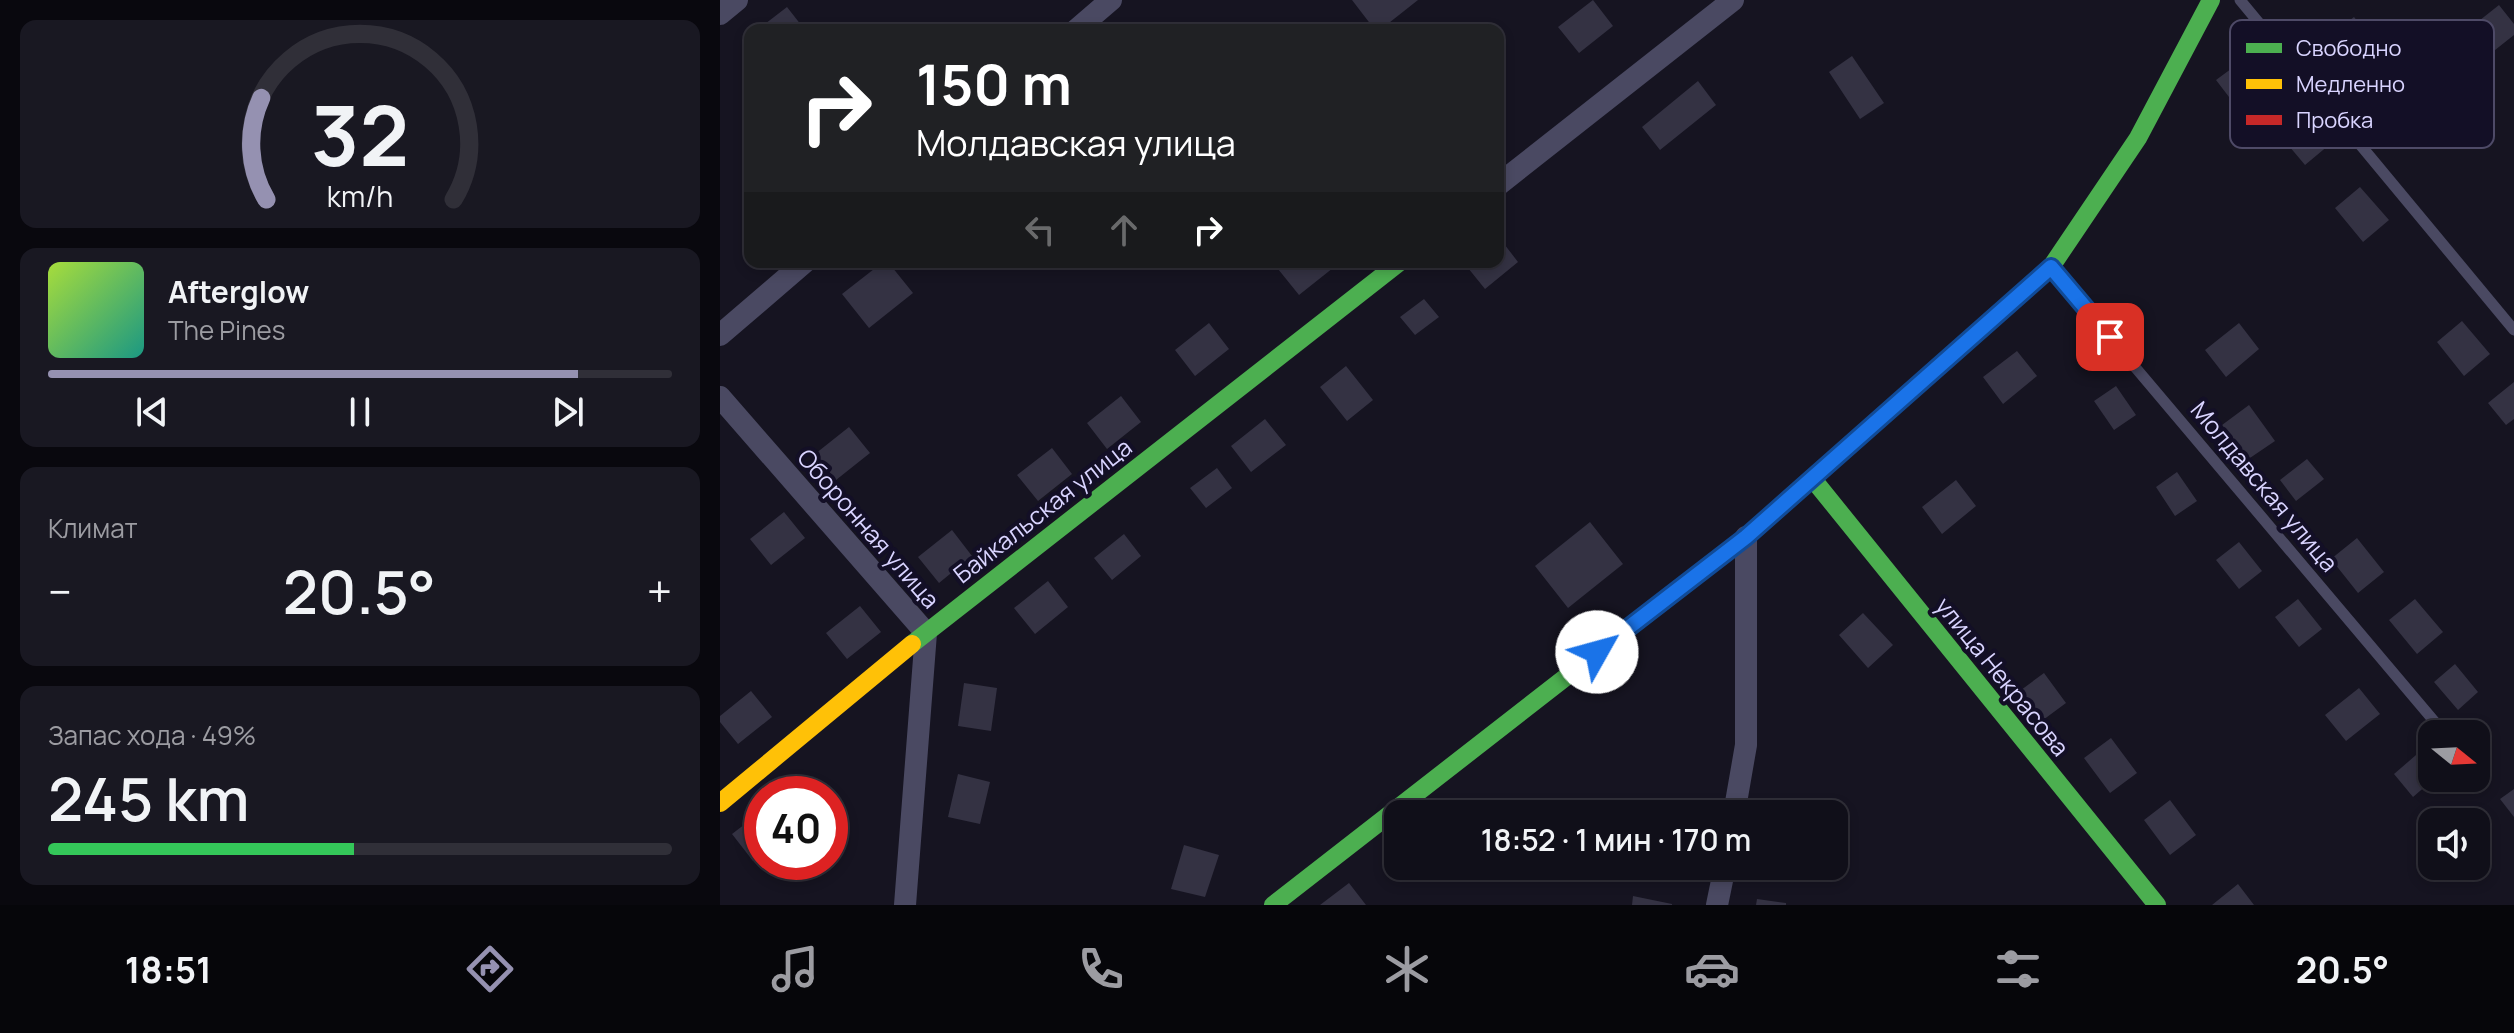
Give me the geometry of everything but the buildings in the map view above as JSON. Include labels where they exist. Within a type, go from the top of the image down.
[{"type":"street","points":[[720,14],[737,0]]},
{"type":"street","points":[[1083,24],[1111,0]]},
{"type":"street","points":[[1504,180],[1733,0]]},
{"type":"street","points":[[1274,904],[1746,537],[2051,267],[2138,138],[2211,0]]},
{"type":"street","points":[[720,335],[798,268]]},
{"type":"street","name":"Байкальская улица","points":[[720,803],[926,633],[1392,268]]},
{"type":"street","name":"Оборонная улица","points":[[720,397],[926,633],[905,905]]},
{"type":"street","name":"улица Некрасова","points":[[1812,478],[2157,905]]},
{"type":"street","points":[[1736,800],[1746,745],[1746,537]]},
{"type":"street","points":[[1717,905],[1722,880]]},
{"type":"lane","points":[[2240,0],[2257,20]]},
{"type":"lane","points":[[2363,148],[2514,330]]},
{"type":"lane","name":"Молдавская улица","points":[[2051,267],[2433,720]]},
{"type":"traffic: fast","points":[[1947,359],[2051,267],[2138,138],[2211,0]]},
{"type":"traffic: fast","points":[[912,644],[1392,268]]},
{"type":"traffic: fast","points":[[1812,478],[2157,905]]},
{"type":"traffic: fast","points":[[1273,905],[1778,509]]},
{"type":"traffic: slow","points":[[720,803],[912,644]]},
{"type":"traffic: jam","points":[[1778,509],[1947,359]]},
{"type":"route","points":[[1597,652],[1746,537],[2051,267],[2110,337]]}]
